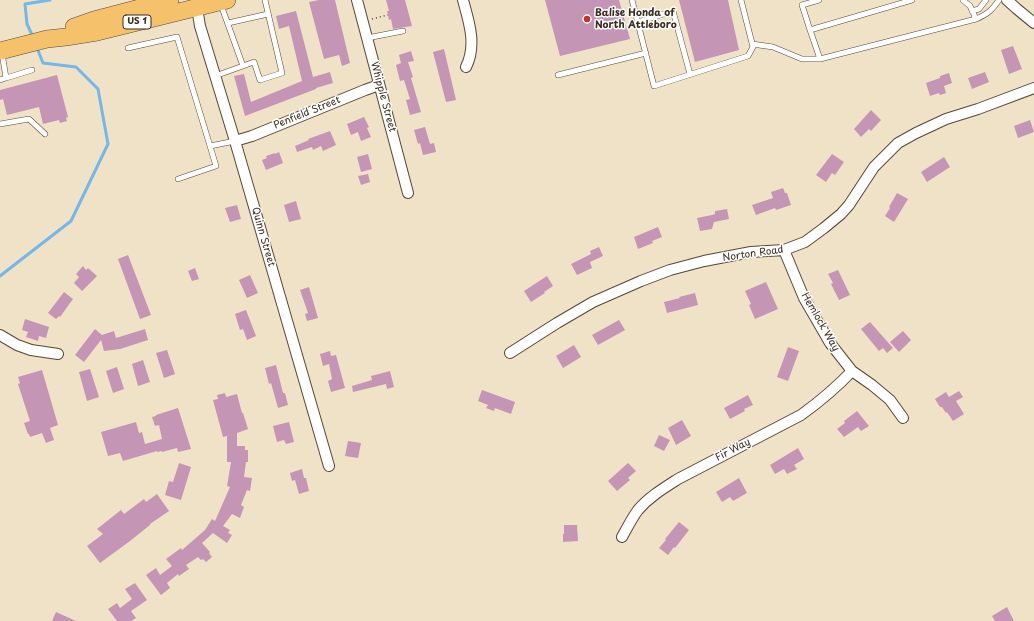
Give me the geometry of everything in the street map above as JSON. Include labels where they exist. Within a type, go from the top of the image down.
[{"type":"main road","name":"US 1","points":[[46,39],[79,25],[170,0]]},
{"type":"main road","name":"US 1","points":[[1,51],[46,39],[97,32],[224,1]]},
{"type":"street","name":"Whipple Street","points":[[357,0],[408,193]]},
{"type":"street","points":[[463,0],[469,22],[472,43],[469,60],[466,67]]},
{"type":"street","points":[[1007,0],[1034,23]]},
{"type":"street","name":"Quinn Street","points":[[197,8],[200,26],[235,141],[329,466]]},
{"type":"street","name":"Penfield Street","points":[[235,141],[252,136],[380,85]]},
{"type":"street","name":"Norton Road","points":[[510,353],[593,302],[670,270],[704,261],[751,252],[784,250],[805,242],[837,218],[849,205],[874,168],[898,143],[946,118],[978,109],[1034,88]]},
{"type":"street","name":"Hemlock Way","points":[[784,250],[808,304],[830,343],[852,371],[890,400],[904,418]]},
{"type":"street","points":[[0,335],[17,345],[31,350],[58,354]]},
{"type":"street","name":"Fir Way","points":[[622,537],[638,511],[648,499],[663,488],[801,415],[812,408],[837,387],[852,371]]},
{"type":"lane","points":[[215,76],[254,62],[260,80],[282,73],[265,0]]},
{"type":"lane","points":[[632,0],[654,86],[748,56],[753,47],[741,0]]},
{"type":"lane","points":[[819,0],[802,5],[820,59]]},
{"type":"lane","points":[[810,30],[912,0]]},
{"type":"lane","points":[[963,0],[970,6],[976,19]]},
{"type":"lane","points":[[972,11],[980,9],[986,0]]},
{"type":"lane","points":[[752,44],[773,47],[802,59],[820,59],[976,19],[986,14],[999,0]]},
{"type":"lane","points":[[224,1],[228,23],[243,66]]},
{"type":"lane","points":[[638,22],[673,11],[690,74]]},
{"type":"lane","points":[[228,23],[268,14]]},
{"type":"lane","points":[[367,38],[403,31]]},
{"type":"lane","points":[[128,48],[178,38],[216,166],[178,179]]},
{"type":"lane","points":[[1,51],[6,78]]},
{"type":"lane","points":[[558,75],[646,53]]},
{"type":"lane","points":[[0,80],[32,70]]},
{"type":"lane","points":[[0,124],[29,118],[45,134]]},
{"type":"lane","points":[[210,146],[235,141]]},
{"type":"path","points":[[363,22],[388,15]]},
{"type":"building","points":[[319,0],[335,0],[350,63],[342,66],[339,55],[324,59],[309,2]]},
{"type":"building","points":[[386,0],[405,0],[412,26],[393,29],[391,19],[389,20],[387,11],[389,11]]},
{"type":"building","name":"Balise Honda of North Attleboro","points":[[545,0],[619,0],[630,39],[560,56]]},
{"type":"building","points":[[679,0],[728,0],[739,50],[695,62]]},
{"type":"building","points":[[296,11],[313,77],[330,72],[333,83],[316,88],[245,116],[234,76],[244,74],[251,102],[302,81],[289,26],[279,29],[276,16]]},
{"type":"building","points":[[1013,46],[1022,69],[1009,74],[1001,50]]},
{"type":"building","points":[[444,49],[456,100],[446,102],[433,52]]},
{"type":"building","points":[[411,51],[414,61],[408,62],[421,112],[410,115],[406,100],[410,99],[404,80],[400,81],[396,65],[401,63],[399,55]]},
{"type":"building","points":[[985,72],[989,82],[972,89],[968,78]]},
{"type":"building","points":[[949,73],[952,83],[944,86],[946,93],[940,95],[939,93],[930,96],[926,83]]},
{"type":"building","points":[[57,75],[68,117],[66,118],[67,121],[60,123],[59,120],[43,124],[39,107],[7,115],[3,99],[0,100],[0,90]]},
{"type":"building","points":[[871,110],[881,120],[871,131],[869,129],[861,137],[854,129]]},
{"type":"building","points":[[364,117],[369,127],[367,128],[371,137],[361,141],[358,132],[351,135],[347,124]]},
{"type":"building","points":[[1030,120],[1034,132],[1018,138],[1014,126]]},
{"type":"building","points":[[425,127],[430,144],[434,143],[436,152],[423,155],[420,143],[418,144],[414,130]]},
{"type":"building","points":[[330,131],[336,145],[323,151],[321,146],[313,150],[312,147],[297,152],[295,146],[309,140],[308,139]]},
{"type":"building","points":[[279,152],[283,163],[266,170],[262,160],[267,158],[266,156]]},
{"type":"building","points":[[368,154],[372,169],[361,172],[357,157]]},
{"type":"building","points":[[832,154],[844,162],[835,175],[832,173],[826,182],[816,175]]},
{"type":"building","points":[[944,157],[950,167],[927,182],[921,172]]},
{"type":"building","points":[[368,174],[370,182],[361,185],[358,176]]},
{"type":"building","points":[[783,188],[785,193],[787,193],[791,205],[776,210],[775,208],[756,215],[752,205],[773,198],[771,192]]},
{"type":"building","points":[[897,193],[908,199],[894,222],[885,216]]},
{"type":"building","points":[[296,201],[301,219],[289,222],[284,205]]},
{"type":"building","points":[[237,205],[241,219],[230,222],[225,208]]},
{"type":"building","points":[[727,209],[729,219],[714,222],[712,229],[700,231],[697,218],[715,214],[715,211]]},
{"type":"building","points":[[658,227],[662,237],[652,241],[653,243],[638,249],[634,237]]},
{"type":"building","points":[[599,247],[603,256],[590,262],[592,268],[577,275],[571,264],[591,254],[590,251]]},
{"type":"building","points":[[128,255],[151,315],[140,319],[118,259]]},
{"type":"building","points":[[83,266],[86,270],[88,268],[97,276],[82,291],[74,283],[79,277],[76,274]]},
{"type":"building","points":[[195,268],[199,279],[192,281],[188,271]]},
{"type":"building","points":[[838,270],[850,295],[839,300],[828,274]]},
{"type":"building","points":[[250,275],[258,293],[247,298],[239,280]]},
{"type":"building","points":[[547,276],[553,286],[531,302],[524,291]]},
{"type":"building","points":[[766,282],[778,309],[755,319],[749,305],[751,304],[745,291]]},
{"type":"building","points":[[309,287],[318,318],[307,321],[305,314],[308,313],[300,290]]},
{"type":"building","points":[[64,292],[73,299],[60,317],[59,316],[56,319],[48,313]]},
{"type":"building","points":[[695,293],[698,305],[667,313],[664,302]]},
{"type":"building","points":[[246,310],[256,336],[247,340],[243,329],[240,330],[235,314]]},
{"type":"building","points":[[25,319],[49,327],[46,338],[39,336],[38,341],[26,337],[28,332],[22,330]]},
{"type":"building","points":[[619,320],[625,330],[598,345],[592,335]]},
{"type":"building","points":[[870,322],[893,348],[887,353],[883,348],[879,351],[861,329]]},
{"type":"building","points":[[95,329],[102,335],[114,331],[116,338],[145,329],[148,340],[120,349],[104,351],[101,340],[84,362],[75,355]]},
{"type":"building","points":[[903,331],[911,340],[899,352],[890,342]]},
{"type":"building","points":[[574,345],[581,357],[563,368],[556,356]]},
{"type":"building","points":[[788,347],[799,351],[788,381],[777,377]]},
{"type":"building","points":[[167,350],[175,374],[164,378],[156,353]]},
{"type":"building","points":[[330,351],[331,356],[336,355],[345,388],[331,392],[328,381],[332,379],[329,364],[323,366],[320,354]]},
{"type":"building","points":[[143,360],[150,382],[138,386],[132,364]]},
{"type":"building","points":[[276,365],[283,393],[285,393],[288,405],[278,408],[265,368]]},
{"type":"building","points":[[117,367],[124,389],[113,393],[106,371]]},
{"type":"building","points":[[90,369],[99,397],[87,401],[79,372]]},
{"type":"building","points":[[42,370],[58,425],[50,428],[54,440],[46,443],[42,433],[30,437],[28,434],[24,423],[30,421],[18,384],[20,383],[18,377]]},
{"type":"building","points":[[390,371],[394,387],[387,389],[386,384],[353,392],[352,386],[372,380],[371,376]]},
{"type":"building","points":[[482,390],[515,402],[511,414],[495,408],[494,411],[486,408],[488,405],[478,401]]},
{"type":"building","points":[[959,391],[963,397],[956,401],[964,414],[953,421],[935,399],[946,392],[949,397]]},
{"type":"building","points":[[225,393],[226,397],[237,394],[248,429],[237,433],[237,446],[245,446],[245,450],[248,450],[248,462],[246,462],[244,477],[252,478],[250,491],[247,490],[241,505],[244,507],[240,518],[232,514],[223,526],[230,530],[228,533],[232,535],[227,543],[213,533],[202,543],[210,552],[209,553],[212,557],[206,562],[198,557],[186,565],[189,569],[179,576],[178,574],[167,583],[170,588],[161,595],[146,575],[156,568],[160,575],[172,566],[166,559],[181,548],[182,550],[205,530],[212,519],[215,521],[230,487],[227,486],[231,462],[227,462],[227,436],[223,437],[213,400],[218,399],[217,395]]},
{"type":"building","points":[[748,395],[753,405],[744,409],[745,411],[730,419],[724,408]]},
{"type":"building","points":[[178,408],[191,449],[178,452],[177,448],[162,452],[157,451],[123,461],[120,453],[108,456],[101,432],[136,422],[139,433],[142,432],[145,444],[162,439],[159,425],[155,426],[152,417]]},
{"type":"building","points":[[857,411],[869,426],[861,431],[858,427],[844,437],[837,429],[845,423],[844,421]]},
{"type":"building","points":[[682,420],[691,436],[676,445],[668,428]]},
{"type":"building","points":[[289,422],[294,442],[286,444],[284,440],[277,442],[273,426]]},
{"type":"building","points":[[659,435],[670,440],[664,451],[654,446]]},
{"type":"building","points":[[348,441],[361,443],[358,458],[345,456]]},
{"type":"building","points":[[798,448],[804,459],[794,465],[797,469],[787,474],[784,469],[775,474],[770,465]]},
{"type":"building","points":[[179,463],[191,467],[181,500],[165,495],[169,481],[173,482]]},
{"type":"building","points":[[628,463],[636,471],[628,478],[630,480],[617,491],[608,481]]},
{"type":"building","points":[[302,469],[309,491],[299,494],[295,480],[292,481],[290,473]]},
{"type":"building","points":[[739,478],[747,493],[733,501],[730,497],[722,502],[716,492]]},
{"type":"building","points":[[157,494],[169,511],[100,563],[87,546],[103,534],[97,529],[121,510],[124,514],[144,499],[146,502]]},
{"type":"building","points":[[679,522],[689,530],[668,555],[659,548]]},
{"type":"building","points":[[564,525],[577,525],[578,541],[563,542]]},
{"type":"building","points":[[135,583],[147,600],[131,611],[136,618],[131,621],[117,621],[108,609],[117,603],[120,608],[132,599],[125,589]]},
{"type":"building","points":[[1007,607],[1014,621],[995,621],[992,616]]},
{"type":"building","points":[[56,612],[76,621],[52,621]]},
{"type":"waterway","points":[[33,37],[27,24],[25,4],[50,0]]},
{"type":"waterway","points":[[0,276],[71,221],[108,144],[98,89],[76,67],[43,63],[37,48]]},
{"type":"place","name":"Balise Honda of North Attleboro","points":[[587,19]]}]
